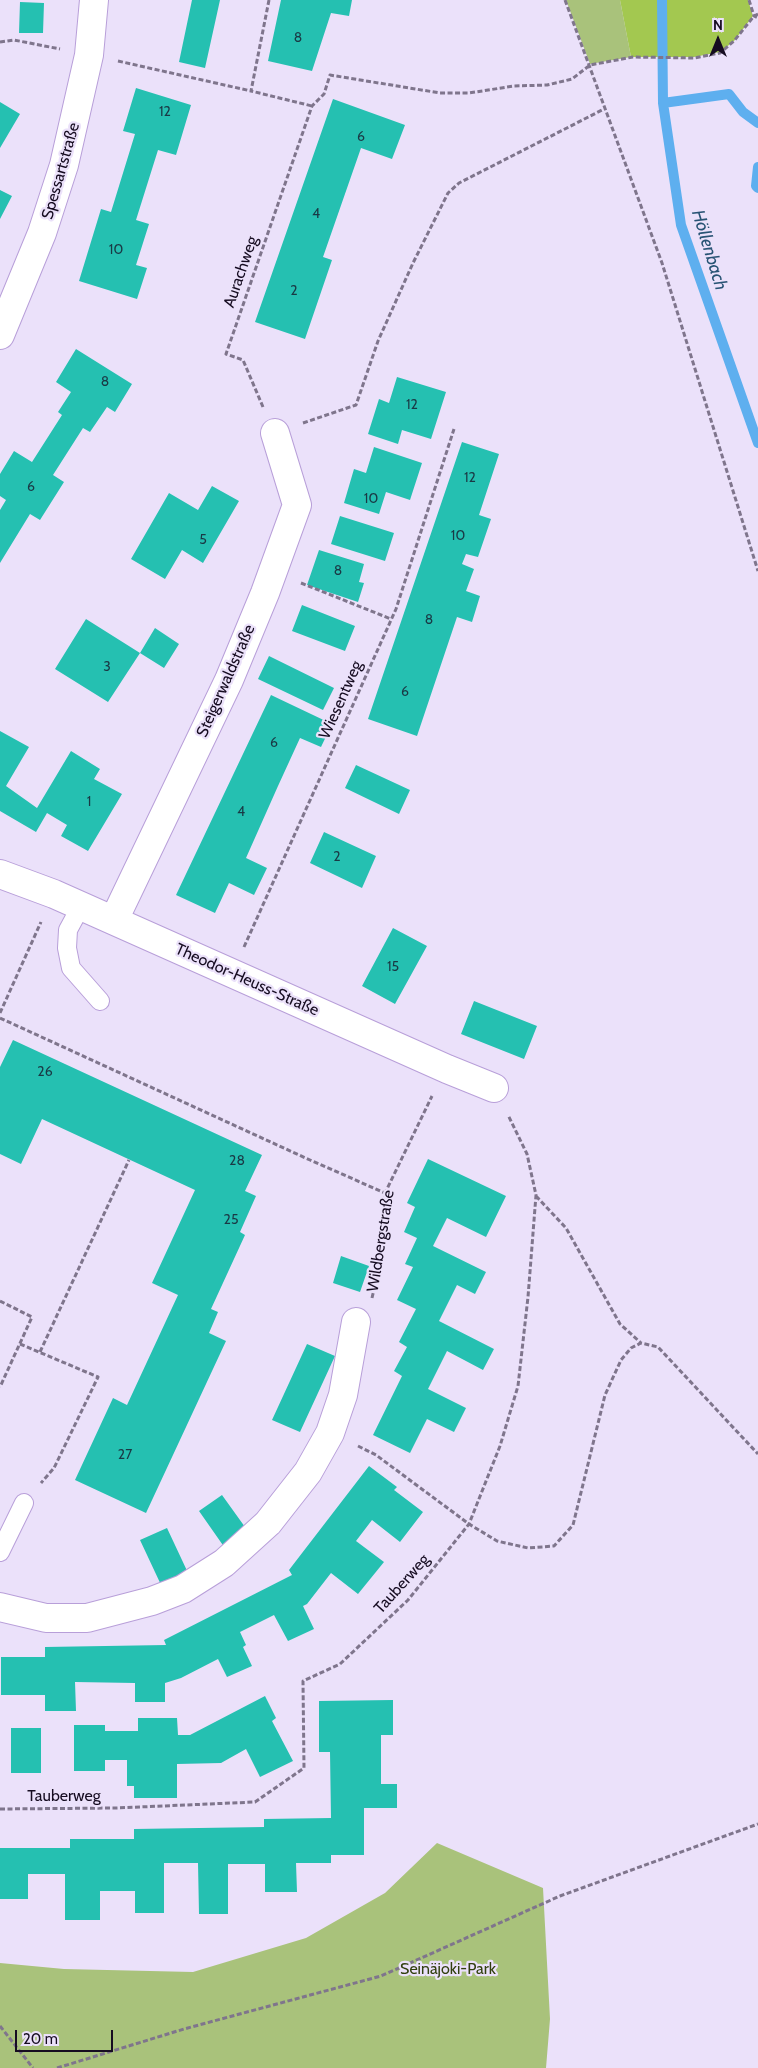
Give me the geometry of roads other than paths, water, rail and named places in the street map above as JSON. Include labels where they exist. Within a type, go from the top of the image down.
[{"type":"street","name":"Spessartstraße","points":[[0,335],[45,225],[64,164],[89,55],[94,0]]},
{"type":"street","name":"Steigerwaldstraße","points":[[114,920],[229,680],[273,572],[297,505],[275,433]]},
{"type":"street","name":"Theodor-Heuss-Straße","points":[[0,874],[54,894],[494,1088]]},
{"type":"street","points":[[0,1607],[46,1618],[87,1618],[152,1602],[183,1589],[224,1563],[268,1523],[308,1472],[330,1433],[343,1395],[356,1322]]},
{"type":"lane","points":[[81,906],[68,930],[70,968],[100,1001]]},
{"type":"lane","points":[[0,1552],[24,1503]]},
{"type":"waterway","name":"Höllenbach","points":[[662,0],[663,103],[681,225],[758,443]]},
{"type":"waterway","points":[[663,103],[729,94],[743,112],[758,123]]},
{"type":"waterway","points":[[758,167],[756,186],[758,188]]},
{"type":"park label","name":"Seinäjoki-Park","points":[[448,1969]]}]
